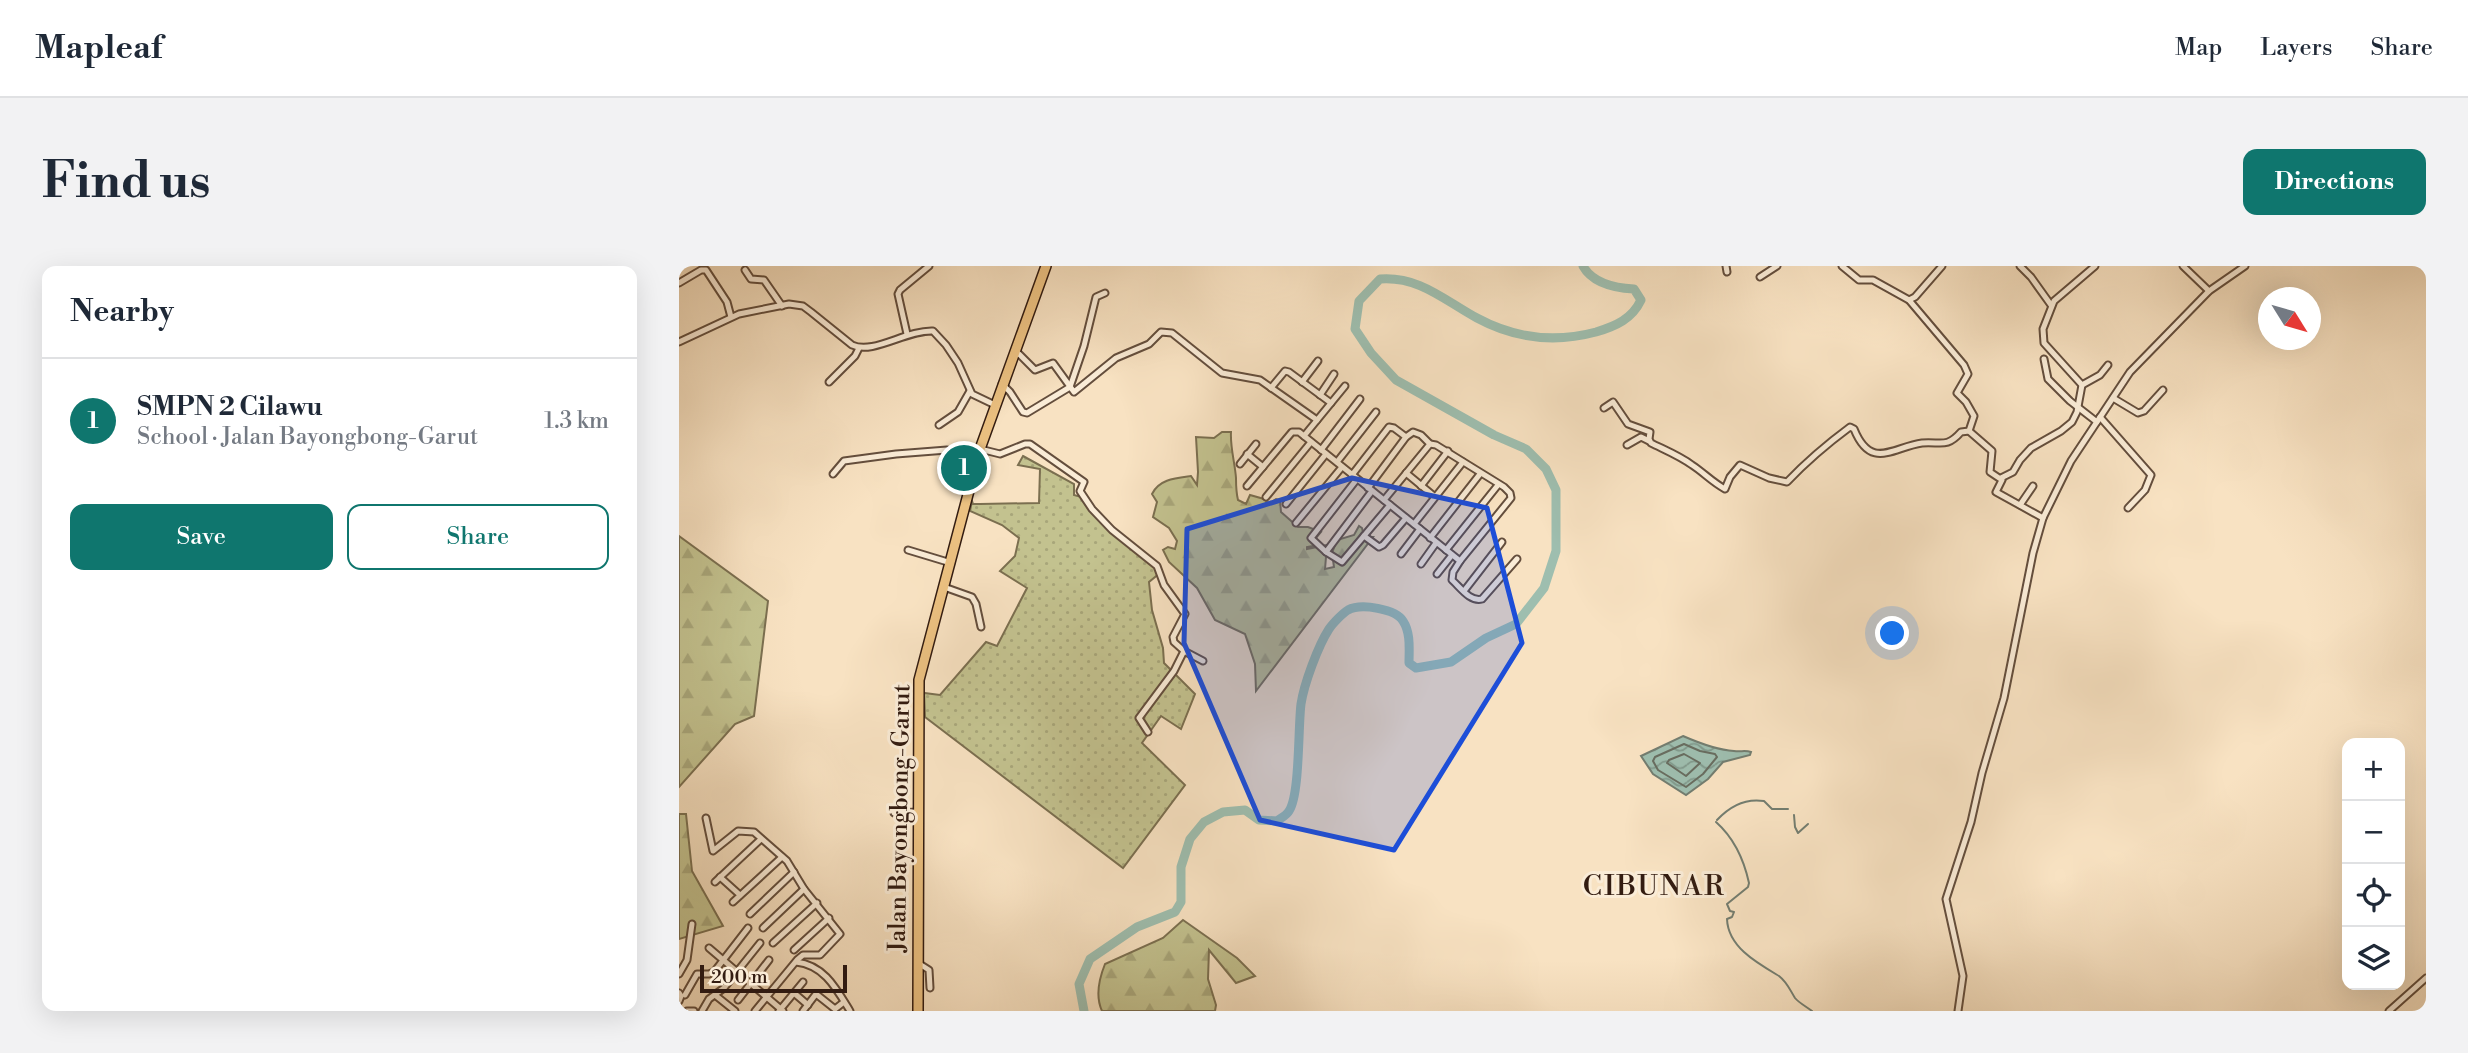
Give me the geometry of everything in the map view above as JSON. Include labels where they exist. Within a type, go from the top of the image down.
[{"type":"main road","name":"Jalan Bayongbong-Garut","points":[[918,1011],[919,680],[979,449],[1046,266]]},
{"type":"street","points":[[907,334],[898,294],[929,266]]},
{"type":"street","points":[[1760,277],[1777,266]]},
{"type":"street","points":[[1842,266],[1859,280],[1873,281],[1909,300],[1968,370],[1957,393],[1974,416],[1969,431]]},
{"type":"street","points":[[1909,300],[1915,297],[1942,266]]},
{"type":"street","points":[[2020,266],[2051,305]]},
{"type":"street","points":[[2043,518],[1997,492],[2001,478],[2014,471],[2029,449],[2067,427],[2079,408],[2082,385],[2043,342],[2043,329],[2051,305],[2095,266]]},
{"type":"street","points":[[2183,266],[2209,291]]},
{"type":"street","points":[[1958,1011],[1963,976],[1946,899],[1971,822],[2004,698],[2043,518],[2071,461],[2130,372],[2209,291],[2245,266]]},
{"type":"street","points":[[679,283],[701,270],[706,270],[727,302],[731,317]]},
{"type":"street","points":[[744,270],[751,279],[764,280],[782,306]]},
{"type":"street","points":[[1002,384],[1010,391],[1023,412],[1027,413],[1070,387],[1096,297],[1105,293]]},
{"type":"street","points":[[679,342],[731,317],[789,304],[803,306],[859,348],[869,348],[907,334],[927,331],[937,335],[958,363],[970,391],[978,398],[995,405]]},
{"type":"street","points":[[1014,350],[1035,370],[1053,363],[1075,391],[1116,358],[1149,344],[1161,332],[1172,333],[1222,373],[1260,380],[1317,420]]},
{"type":"street","points":[[829,382],[855,356],[859,348]]},
{"type":"street","points":[[2044,359],[2048,379],[2079,408],[2099,419],[2151,475],[2145,490],[2128,508]]},
{"type":"street","points":[[1302,382],[1318,361]]},
{"type":"street","points":[[2082,385],[2100,375],[2108,365]]},
{"type":"street","points":[[1271,388],[1285,371],[1331,403]]},
{"type":"street","points":[[1320,395],[1334,374]]},
{"type":"street","points":[[1304,436],[1345,386]]},
{"type":"street","points":[[2113,398],[2139,413],[2163,390]]},
{"type":"street","points":[[939,425],[958,412],[970,391]]},
{"type":"street","points":[[1286,504],[1360,398]]},
{"type":"street","points":[[1604,408],[1614,403],[1628,424],[1650,432],[1649,441]]},
{"type":"street","points":[[1296,523],[1376,412]]},
{"type":"street","points":[[1390,505],[1342,562],[1311,538],[1389,427],[1406,438]]},
{"type":"street","points":[[1627,445],[1641,437],[1685,460],[1725,489],[1730,477],[1740,465],[1769,478],[1787,482],[1814,458],[1827,442],[1850,427],[1866,448],[1888,454],[1921,444],[1943,444],[1955,439],[1961,432],[1969,431],[1991,450],[1990,472],[2001,478]]},
{"type":"street","points":[[1247,486],[1292,432],[1299,432],[1459,561]]},
{"type":"street","points":[[1326,552],[1406,438],[1413,432],[1430,444],[1448,451],[1510,493],[1511,498],[1459,561],[1451,577],[1471,598],[1482,599],[1517,559]]},
{"type":"street","points":[[1266,498],[1311,442]]},
{"type":"street","points":[[979,449],[1000,454],[1028,443],[1084,482],[1080,491],[1092,509],[1112,530],[1159,569],[1164,585],[1185,614],[1173,635],[1174,642],[1196,659],[1203,661]]},
{"type":"street","points":[[1240,464],[1256,444]]},
{"type":"street","points":[[1384,500],[1430,444]]},
{"type":"street","points":[[833,474],[843,461],[896,454],[947,450],[977,462]]},
{"type":"street","points":[[1421,486],[1448,451]]},
{"type":"street","points":[[1247,454],[1263,467]]},
{"type":"street","points":[[1414,524],[1463,462]]},
{"type":"street","points":[[1406,473],[1435,497]]},
{"type":"street","points":[[1430,538],[1481,474]]},
{"type":"street","points":[[1437,574],[1498,485]]},
{"type":"street","points":[[2020,505],[2033,486]]},
{"type":"street","points":[[1364,536],[1379,547],[1406,518]]},
{"type":"street","points":[[1401,554],[1420,530]]},
{"type":"street","points":[[1464,591],[1502,542]]},
{"type":"street","points":[[1421,564],[1436,543]]},
{"type":"street","points":[[908,550],[951,563]]},
{"type":"street","points":[[944,587],[974,599],[981,627]]},
{"type":"street","points":[[1148,732],[1139,718],[1174,671],[1184,651]]},
{"type":"street","points":[[894,813],[918,812]]},
{"type":"street","points":[[706,818],[713,851],[738,831],[750,830],[782,857],[839,932],[840,936],[818,956],[803,955],[796,961],[755,1011]]},
{"type":"street","points":[[740,895],[717,879],[761,839]]},
{"type":"street","points":[[733,902],[782,857]]},
{"type":"street","points":[[750,914],[794,872]]},
{"type":"street","points":[[764,928],[804,889]]},
{"type":"street","points":[[773,943],[817,903]]},
{"type":"street","points":[[793,950],[829,918]]},
{"type":"street","points":[[679,974],[687,960],[692,924]]},
{"type":"street","points":[[679,1001],[697,974],[712,973],[748,928]]},
{"type":"street","points":[[702,1011],[709,999],[738,972],[760,943]]},
{"type":"street","points":[[709,947],[781,1010],[803,982]]},
{"type":"street","points":[[739,1000],[769,960]]},
{"type":"street","points":[[796,961],[819,969],[850,1011]]},
{"type":"street","points":[[918,963],[929,970],[930,988]]},
{"type":"street","points":[[2389,1011],[2426,978]]},
{"type":"street","points":[[794,993],[808,1004]]},
{"type":"street","points":[[803,1011],[816,994],[830,1009],[836,1009],[844,1002]]},
{"type":"street","points":[[716,995],[735,1011]]},
{"type":"street","points":[[687,1011],[694,1011]]},
{"type":"highlighted area","points":[[1352,478],[1487,508],[1522,643],[1394,850],[1260,820],[1184,643],[1187,529]]},
{"type":"green space","points":[[1222,432],[1231,432],[1238,500],[1246,504],[1250,495],[1264,499],[1269,504],[1276,499],[1280,500],[1281,512],[1298,527],[1308,527],[1321,532],[1313,546],[1307,549],[1327,545],[1325,569],[1334,567],[1332,553],[1337,540],[1354,535],[1359,526],[1368,537],[1373,537],[1256,691],[1255,664],[1245,634],[1215,620],[1197,588],[1169,562],[1163,550],[1168,547],[1175,549],[1177,541],[1169,528],[1153,517],[1157,502],[1152,494],[1159,485],[1169,480],[1191,476],[1197,485],[1196,437],[1214,438]]},
{"type":"green space","points":[[1023,456],[1074,484],[1074,495],[1085,498],[1092,510],[1156,566],[1160,573],[1149,582],[1152,610],[1163,648],[1164,663],[1195,694],[1181,729],[1161,716],[1142,743],[1185,785],[1123,868],[925,717],[924,693],[940,695],[986,642],[997,646],[1027,588],[1000,571],[1015,556],[1019,538],[1002,525],[970,511],[972,501],[973,504],[1039,503],[1040,469],[1018,465]]},
{"type":"green space","points":[[679,536],[768,601],[754,716],[735,724],[679,787]]},
{"type":"green space","points":[[679,814],[686,814],[692,871],[723,926],[679,939]]},
{"type":"green space","points":[[1183,920],[1237,958],[1255,976],[1236,983],[1209,950],[1208,979],[1216,1005],[1215,1011],[1102,1011],[1099,988],[1105,964],[1163,938]]},
{"type":"water","points":[[1683,736],[1721,749],[1751,752],[1750,755],[1723,762],[1708,779],[1686,795],[1653,774],[1641,756]]},
{"type":"waterway","points":[[1084,1011],[1079,984],[1090,959],[1137,927],[1175,912],[1181,902],[1181,867],[1190,839],[1204,822],[1223,812],[1245,810],[1259,820],[1277,821],[1288,812],[1295,791],[1301,704],[1305,686],[1325,636],[1341,616],[1354,608],[1369,607],[1386,610],[1399,617],[1407,631],[1409,663],[1416,668],[1451,662],[1486,638],[1516,624],[1544,588],[1556,551],[1556,490],[1546,469],[1526,449],[1494,435],[1396,380],[1371,353],[1355,329],[1359,301],[1380,279],[1394,279],[1419,285],[1491,325],[1535,337],[1581,335],[1603,330],[1623,321],[1641,300],[1634,289],[1599,281],[1583,266]]},
{"type":"waterway","points":[[1717,820],[1732,807],[1750,801],[1764,801],[1772,809],[1788,809]]},
{"type":"waterway","points":[[1794,815],[1798,833],[1808,824]]},
{"type":"waterway","points":[[1716,822],[1737,850],[1749,883],[1748,887],[1727,904],[1730,911],[1734,912],[1732,917],[1727,919],[1732,938],[1745,953],[1782,978],[1797,1000],[1812,1011]]},
{"type":"place","name":"SMPN 2 Cilawu","points":[[964,468]]},
{"type":"district","name":"CIBUNAR","points":[[1654,886]]}]
